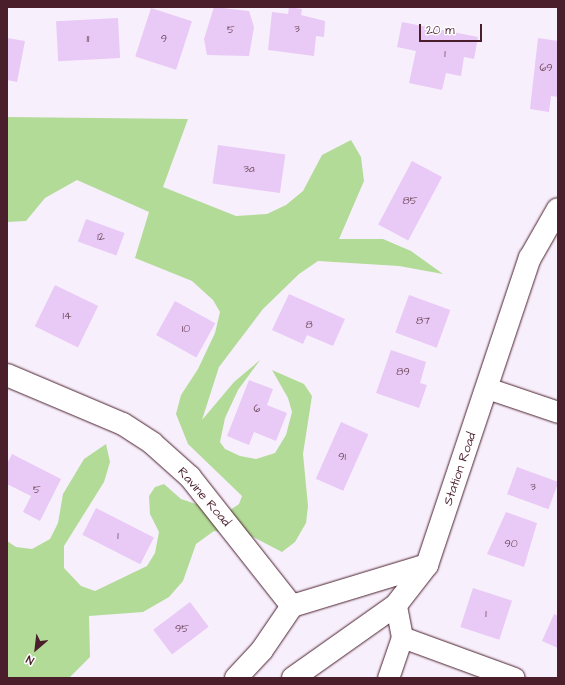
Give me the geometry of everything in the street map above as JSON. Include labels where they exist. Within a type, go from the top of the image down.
[{"type":"street","name":"Station Road","points":[[293,678],[396,605],[427,565],[530,258],[558,209]]},
{"type":"street","name":"Ravine Road","points":[[7,375],[122,424],[152,443],[190,477],[292,606]]},
{"type":"street","points":[[487,388],[558,412]]},
{"type":"street","points":[[236,678],[262,650],[292,606],[427,565]]},
{"type":"street","points":[[388,678],[402,637],[396,605]]},
{"type":"street","points":[[402,637],[514,678]]},
{"type":"green space","points":[[7,117],[188,119],[163,187],[236,216],[267,214],[286,205],[303,191],[322,155],[351,140],[361,157],[364,181],[339,239],[383,239],[411,251],[443,274],[399,266],[318,261],[299,274],[263,309],[219,367],[202,420],[234,382],[260,360],[238,390],[225,418],[220,442],[225,449],[240,456],[256,459],[275,453],[286,435],[292,412],[288,398],[272,370],[304,384],[312,396],[303,454],[308,506],[306,523],[295,542],[282,552],[251,536],[214,531],[196,544],[183,581],[169,597],[143,612],[89,616],[90,657],[69,678],[7,678],[7,541],[16,547],[32,549],[50,539],[58,523],[63,494],[84,459],[106,444],[110,462],[104,482],[64,546],[64,568],[81,586],[95,591],[147,566],[155,553],[159,532],[150,514],[149,496],[155,487],[164,484],[181,499],[205,507],[230,510],[239,504],[242,496],[188,444],[176,414],[181,395],[198,369],[215,333],[220,312],[213,300],[192,281],[135,258],[149,212],[77,180],[45,198],[26,221],[7,222]]},
{"type":"building","points":[[214,7],[249,11],[254,27],[249,56],[207,55],[204,39]]},
{"type":"building","points":[[289,7],[302,9],[301,15],[325,21],[324,37],[316,36],[314,56],[268,50],[272,12],[288,14]]},
{"type":"building","points":[[151,8],[192,21],[176,70],[135,57]]},
{"type":"building","points":[[118,18],[120,58],[58,61],[56,21]]},
{"type":"building","points":[[402,22],[478,37],[474,59],[464,57],[461,76],[446,73],[442,90],[409,83],[416,51],[397,47]]},
{"type":"building","points":[[7,38],[25,41],[17,82],[7,80]]},
{"type":"building","points":[[538,38],[558,41],[558,97],[551,96],[549,112],[530,109]]},
{"type":"building","points":[[218,145],[285,154],[280,193],[213,184]]},
{"type":"building","points":[[412,161],[442,177],[408,241],[378,225]]},
{"type":"building","points":[[86,219],[125,233],[116,256],[78,242]]},
{"type":"building","points":[[55,285],[98,306],[78,347],[35,326]]},
{"type":"building","points":[[289,294],[345,319],[333,346],[307,335],[303,344],[272,330]]},
{"type":"building","points":[[409,295],[450,310],[437,348],[395,333]]},
{"type":"building","points":[[175,301],[215,323],[196,357],[156,335]]},
{"type":"building","points":[[391,350],[426,362],[420,383],[427,385],[419,408],[376,393]]},
{"type":"building","points":[[249,380],[273,389],[267,405],[287,413],[276,441],[254,432],[249,445],[227,436]]},
{"type":"building","points":[[341,422],[368,434],[343,491],[316,479]]},
{"type":"building","points":[[12,454],[61,479],[40,521],[23,512],[31,496],[7,484],[7,464]]},
{"type":"building","points":[[517,467],[558,482],[548,509],[507,494]]},
{"type":"building","points":[[96,508],[154,538],[140,564],[82,535]]},
{"type":"building","points":[[506,512],[537,523],[524,567],[487,554]]},
{"type":"building","points":[[473,588],[512,601],[499,640],[460,627]]},
{"type":"building","points":[[190,602],[209,627],[172,654],[153,630]]},
{"type":"building","points":[[554,614],[558,616],[558,648],[542,641]]}]
